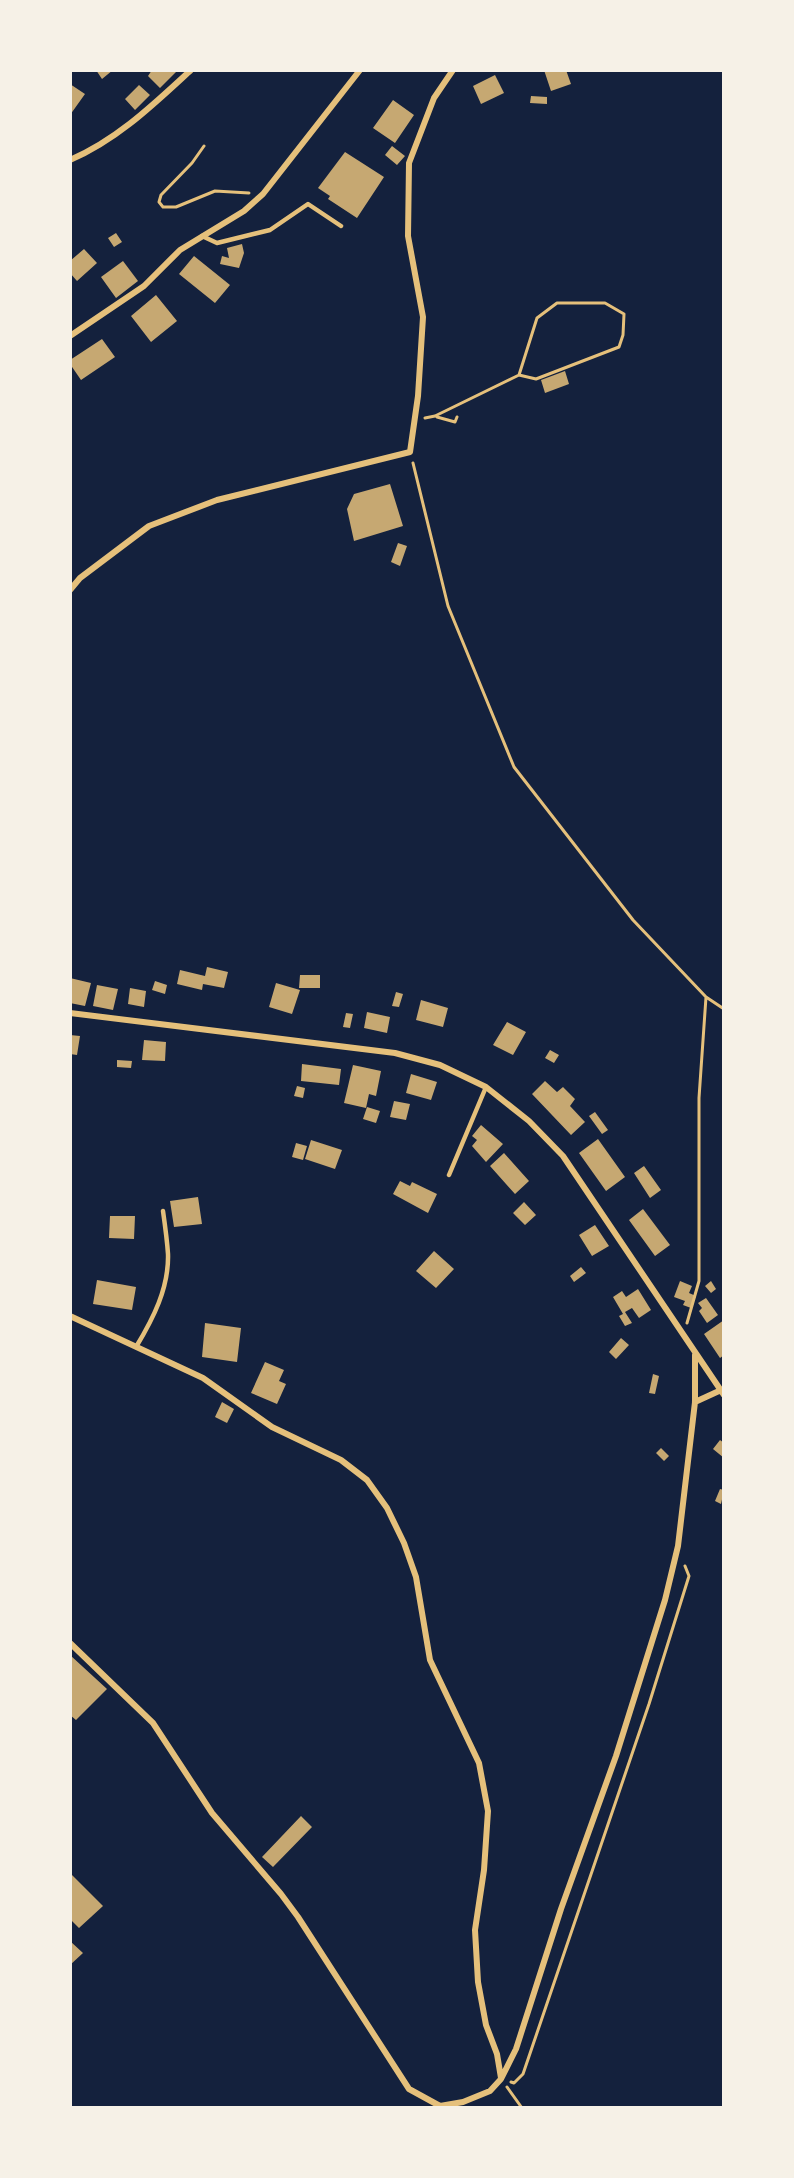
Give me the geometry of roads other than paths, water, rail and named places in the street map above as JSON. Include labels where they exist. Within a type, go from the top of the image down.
[{"type":"street","points":[[70,160],[114,136],[191,70]]},
{"type":"street","points":[[70,336],[144,286],[180,250],[244,211],[263,194],[360,70]]},
{"type":"street","points":[[70,590],[80,578],[149,526],[217,500],[411,452],[423,317],[408,236],[410,163],[434,98],[453,70]]},
{"type":"street","points":[[70,1013],[395,1053],[440,1065],[486,1087],[529,1121],[563,1156],[721,1393],[694,1402]]},
{"type":"street","points":[[70,1316],[203,1378],[272,1427],[341,1460],[367,1480],[387,1508],[404,1543],[416,1577],[430,1660],[479,1763],[488,1811],[484,1870],[475,1930],[478,1982],[486,2025],[497,2054],[501,2079]]},
{"type":"street","points":[[70,1643],[153,1723],[212,1813],[298,1917],[409,2089],[438,2107],[463,2102],[490,2091],[501,2079],[516,2049],[561,1909],[620,1745],[648,1659],[678,1546],[694,1402],[695,1355]]},
{"type":"lane","points":[[202,236],[217,243],[270,230],[308,204],[341,226]]},
{"type":"lane","points":[[449,1175],[486,1087]]},
{"type":"lane","points":[[136,1347],[153,1319],[163,1292],[168,1256],[163,1211]]}]
